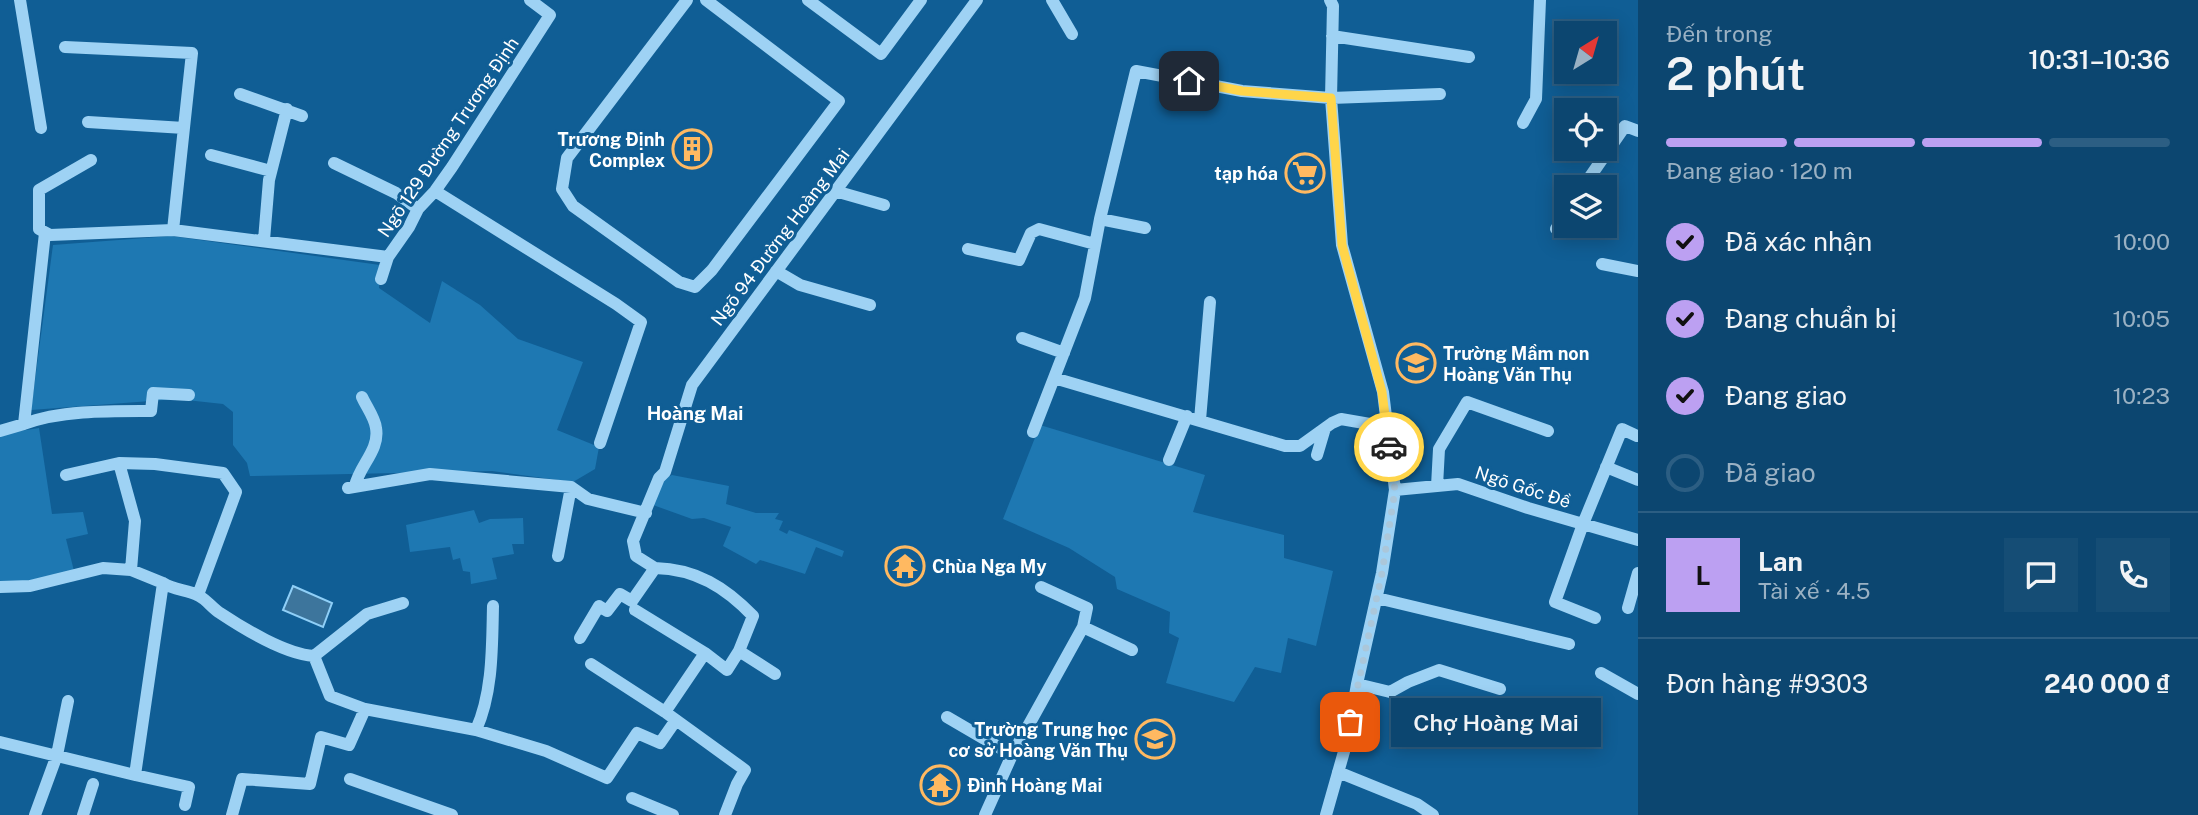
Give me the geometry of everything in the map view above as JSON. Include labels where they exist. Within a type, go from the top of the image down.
[{"type":"street","points":[[20,0],[41,128]]},
{"type":"street","name":"Ngõ 129 Đường Trương Định","points":[[45,233],[50,235],[173,230],[388,257],[418,209],[435,191],[551,15],[530,0]]},
{"type":"street","points":[[687,0],[567,158],[562,189],[573,206],[679,282],[695,287],[712,270],[838,101],[706,0]]},
{"type":"street","points":[[808,0],[881,54],[914,3]]},
{"type":"street","name":"Ngõ 94 Đường Hoàng Mai","points":[[655,568],[636,556],[634,541],[659,478],[665,472],[692,385],[977,0]]},
{"type":"street","points":[[1052,0],[1072,34]]},
{"type":"street","points":[[1523,123],[1536,99],[1539,0]]},
{"type":"street","points":[[1325,815],[1347,741],[1377,598],[1395,490],[1382,392],[1342,245],[1331,98],[1333,2]]},
{"type":"street","points":[[1332,36],[1469,57]]},
{"type":"street","points":[[65,47],[192,53],[173,230]]},
{"type":"street","points":[[1033,432],[1085,298],[1100,219],[1136,71],[1242,91],[1331,98],[1440,94]]},
{"type":"street","points":[[240,94],[302,116]]},
{"type":"street","points":[[264,240],[271,171],[287,109]]},
{"type":"street","points":[[88,122],[184,128]]},
{"type":"street","points":[[1591,175],[1625,126],[1638,131]]},
{"type":"street","points":[[211,155],[271,171]]},
{"type":"street","points":[[24,424],[45,233],[40,229],[39,190],[91,160]]},
{"type":"street","points":[[334,163],[396,193],[418,209]]},
{"type":"street","points":[[435,191],[616,303],[641,322],[600,443]]},
{"type":"street","points":[[835,191],[884,205]]},
{"type":"street","points":[[1100,219],[1145,228]]},
{"type":"street","points":[[968,249],[1019,260],[1031,233],[1039,229],[1096,244]]},
{"type":"street","points":[[381,279],[388,257]]},
{"type":"street","points":[[1602,264],[1638,271]]},
{"type":"street","points":[[776,271],[800,285],[870,304]]},
{"type":"street","points":[[1200,420],[1210,302]]},
{"type":"street","points":[[1022,338],[1064,353]]},
{"type":"street","points":[[1054,378],[1285,446],[1300,446],[1341,419],[1387,427]]},
{"type":"street","points":[[0,432],[41,418],[114,411],[151,411],[153,393],[189,395]]},
{"type":"street","points":[[362,397],[376,428],[373,450],[352,487],[430,474],[571,487],[588,499],[646,513]]},
{"type":"street","points":[[1437,486],[1439,449],[1467,402],[1548,431]]},
{"type":"street","points":[[1169,460],[1187,416]]},
{"type":"street","points":[[1317,455],[1325,428]]},
{"type":"street","points":[[1595,618],[1555,602],[1622,429],[1637,436]]},
{"type":"street","points":[[120,463],[135,521],[131,570]]},
{"type":"street","points":[[66,475],[120,463],[155,464],[223,474],[236,492],[198,595]]},
{"type":"street","points":[[1606,467],[1638,480]]},
{"type":"street","name":"Ngõ Gốc Đề","points":[[1395,490],[1458,484],[1638,540]]},
{"type":"street","points":[[558,556],[571,487]]},
{"type":"street","points":[[0,587],[30,586],[103,568],[131,570],[173,589],[198,595],[219,613],[298,655],[314,656],[367,614],[403,603]]},
{"type":"street","points":[[580,638],[599,606],[607,611],[620,594],[632,601],[655,568],[673,568],[697,574],[738,600],[753,616],[739,651],[727,670],[705,653],[635,610]]},
{"type":"street","points":[[1628,608],[1638,573]]},
{"type":"street","points":[[135,775],[163,583]]},
{"type":"street","points":[[985,815],[1012,755],[1083,627],[1087,608],[1041,587]]},
{"type":"street","points":[[1377,598],[1569,645]]},
{"type":"street","points":[[477,730],[484,712],[491,658],[493,606]]},
{"type":"street","points":[[1083,627],[1132,650]]},
{"type":"street","points":[[739,651],[775,674]]},
{"type":"street","points":[[314,656],[330,696],[365,709],[477,730],[546,751],[607,778],[637,733],[660,743],[671,716],[705,653]]},
{"type":"street","points":[[591,664],[671,716],[745,770],[725,815]]},
{"type":"street","points":[[1357,684],[1390,692],[1439,670],[1500,689]]},
{"type":"street","points":[[1601,674],[1638,694]]},
{"type":"street","points":[[35,815],[57,755],[68,701]]},
{"type":"street","points":[[232,815],[242,779],[310,784],[321,737],[349,745],[365,709]]},
{"type":"street","points":[[947,717],[1012,755]]},
{"type":"street","points":[[0,742],[189,787],[185,805]]},
{"type":"street","points":[[1338,772],[1417,804],[1433,815]]},
{"type":"street","points":[[350,779],[452,815]]},
{"type":"street","points":[[83,815],[93,784]]},
{"type":"street","points":[[632,798],[673,815]]},
{"type":"shaded area","points":[[171,236],[380,265],[379,288],[430,323],[442,281],[480,305],[518,339],[583,362],[557,430],[599,447],[595,469],[573,482],[492,471],[250,476],[247,463],[233,445],[233,412],[223,404],[177,399],[31,410],[53,245]]},
{"type":"shaded area","points":[[1040,425],[1205,475],[1193,512],[1284,535],[1284,558],[1333,571],[1316,646],[1288,638],[1281,673],[1255,667],[1234,702],[1166,683],[1179,638],[1169,633],[1170,612],[1117,589],[1115,577],[1069,548],[1003,519]]},
{"type":"shaded area","points":[[39,428],[52,514],[83,512],[88,534],[66,539],[75,575],[30,583],[0,583],[0,434]]},
{"type":"shaded area","points":[[672,475],[729,486],[726,504],[756,513],[779,513],[775,519],[783,521],[779,530],[787,534],[789,530],[844,551],[842,557],[816,547],[805,574],[760,560],[756,564],[723,546],[731,527],[704,518],[692,519],[653,505],[663,479]]},
{"type":"shaded area","points":[[474,510],[479,523],[490,519],[523,518],[524,544],[512,544],[514,554],[492,558],[497,579],[471,584],[470,572],[463,571],[460,558],[453,560],[450,547],[410,552],[406,525]]},
{"type":"shaded area","points":[[293,586],[332,603],[323,627],[283,610]]},
{"type":"way so far","points":[[1350,722],[1382,573],[1395,490],[1389,447]]},
{"type":"place","name":"Trương Định Complex","points":[[692,149]]},
{"type":"place","name":"tạp hóa","points":[[1305,173]]},
{"type":"place","name":"Trường Mầm non Hoàng Văn Thụ","points":[[1416,363]]},
{"type":"place","name":"Chùa Nga My","points":[[905,566]]},
{"type":"place","name":"Chợ Hoàng Mai","points":[[1350,722]]},
{"type":"place","name":"Trường Trung học cơ sở Hoàng Văn Thụ","points":[[1155,739]]},
{"type":"place","name":"Đình Hoàng Mai","points":[[940,785]]},
{"type":"district","name":"Hoàng Mai","points":[[695,413]]},
{"type":"route","points":[[1189,81],[1242,91],[1331,98],[1342,245],[1382,392],[1389,447]]}]
